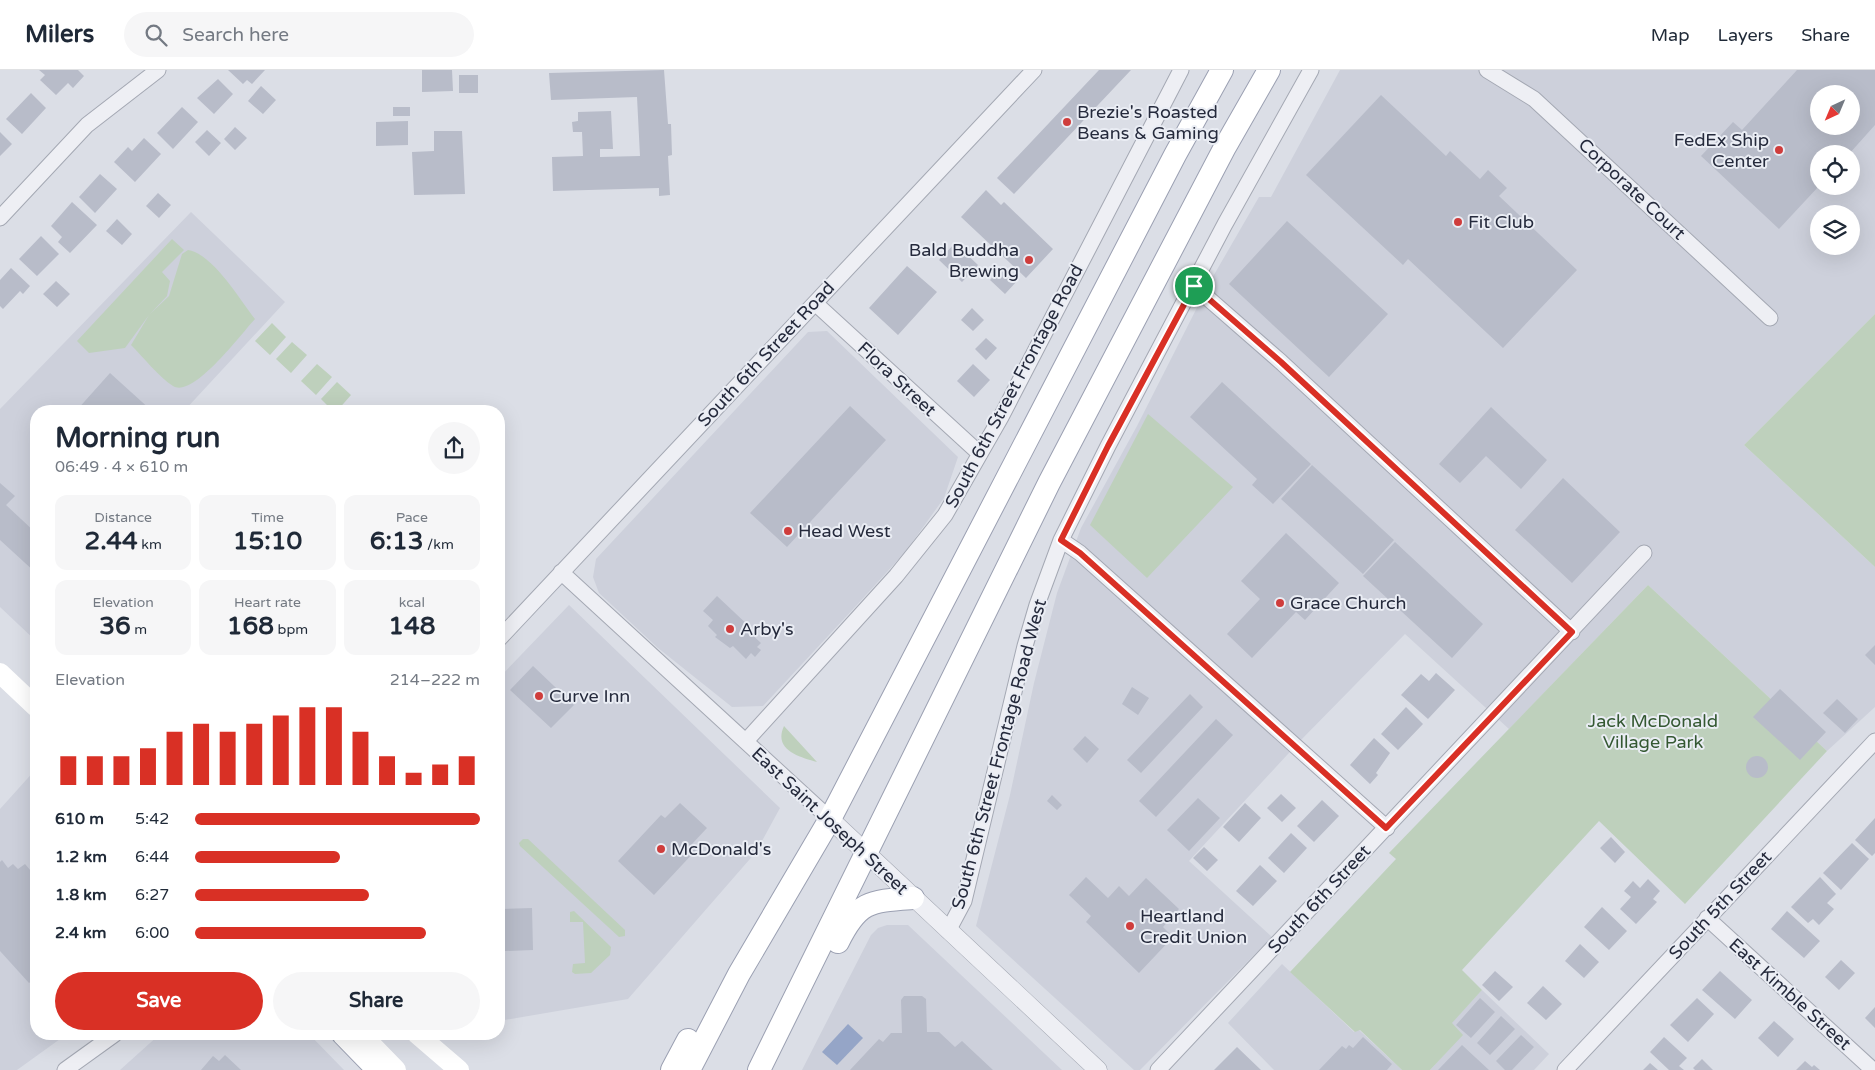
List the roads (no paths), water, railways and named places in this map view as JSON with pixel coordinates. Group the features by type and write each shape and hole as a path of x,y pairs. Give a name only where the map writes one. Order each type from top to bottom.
{"main road":[{"path":"689,1070 771,917 830,819 1175,155 1222,70"},
{"path":"758,1070 1049,483 1225,147 1269,70"},
{"path":"0,673 30,701"},
{"path":"774,1070 848,921 867,905 913,898"},
{"path":"672,1070 720,978 771,917"},
{"path":"349,1040 378,1070"},
{"path":"367,1040 396,1070"},
{"path":"425,1040 459,1070"}],"street":[{"path":"0,218 87,125 158,70"},
{"name":"South 6th Street Road","path":"505,633 1034,70"},
{"name":"South 6th Street Frontage Road","path":"746,741 924,543 945,515 980,454 1181,70"},
{"name":"South 6th Street Frontage Road West","path":"948,931 964,901 1025,646 1037,605 1061,540 1108,446 1225,224 1311,70"},
{"name":"Corporate Court","path":"1487,70 1534,99 1770,318"},
{"path":"1194,286 1281,362 1572,632"},
{"name":"Flora Street","path":"815,303 980,454"},
{"path":"1061,540 1087,559 1386,828"},
{"name":"South 6th Street","path":"1158,1070 1572,632 1644,553"},
{"name":"East Saint Joseph Street","path":"561,572 649,656 746,741 1098,1070"},
{"name":"South 5th Street","path":"1565,1070 1875,741"},
{"name":"East Kimble Street","path":"1707,918 1873,1070"},
{"path":"74,1067 108,1040"}],"water":[{"path":"848,1024 863,1038 837,1065 822,1052"}],"place":[{"name":"Brezie's Roasted Beans & Gaming","path":"1067,122"},
{"name":"FedEx Ship Center","path":"1779,150"},
{"name":"Fit Club","path":"1458,222"},
{"name":"Bald Buddha Brewing","path":"1029,260"},
{"name":"Head West","path":"788,531"},
{"name":"Grace Church","path":"1280,603"},
{"name":"Arby's","path":"730,629"},
{"name":"Curve Inn","path":"539,696"},
{"name":"McDonald's","path":"661,849"},
{"name":"Heartland Credit Union","path":"1130,926"}],"park label":[{"name":"Jack McDonald Village Park","path":"1653,731"}]}
